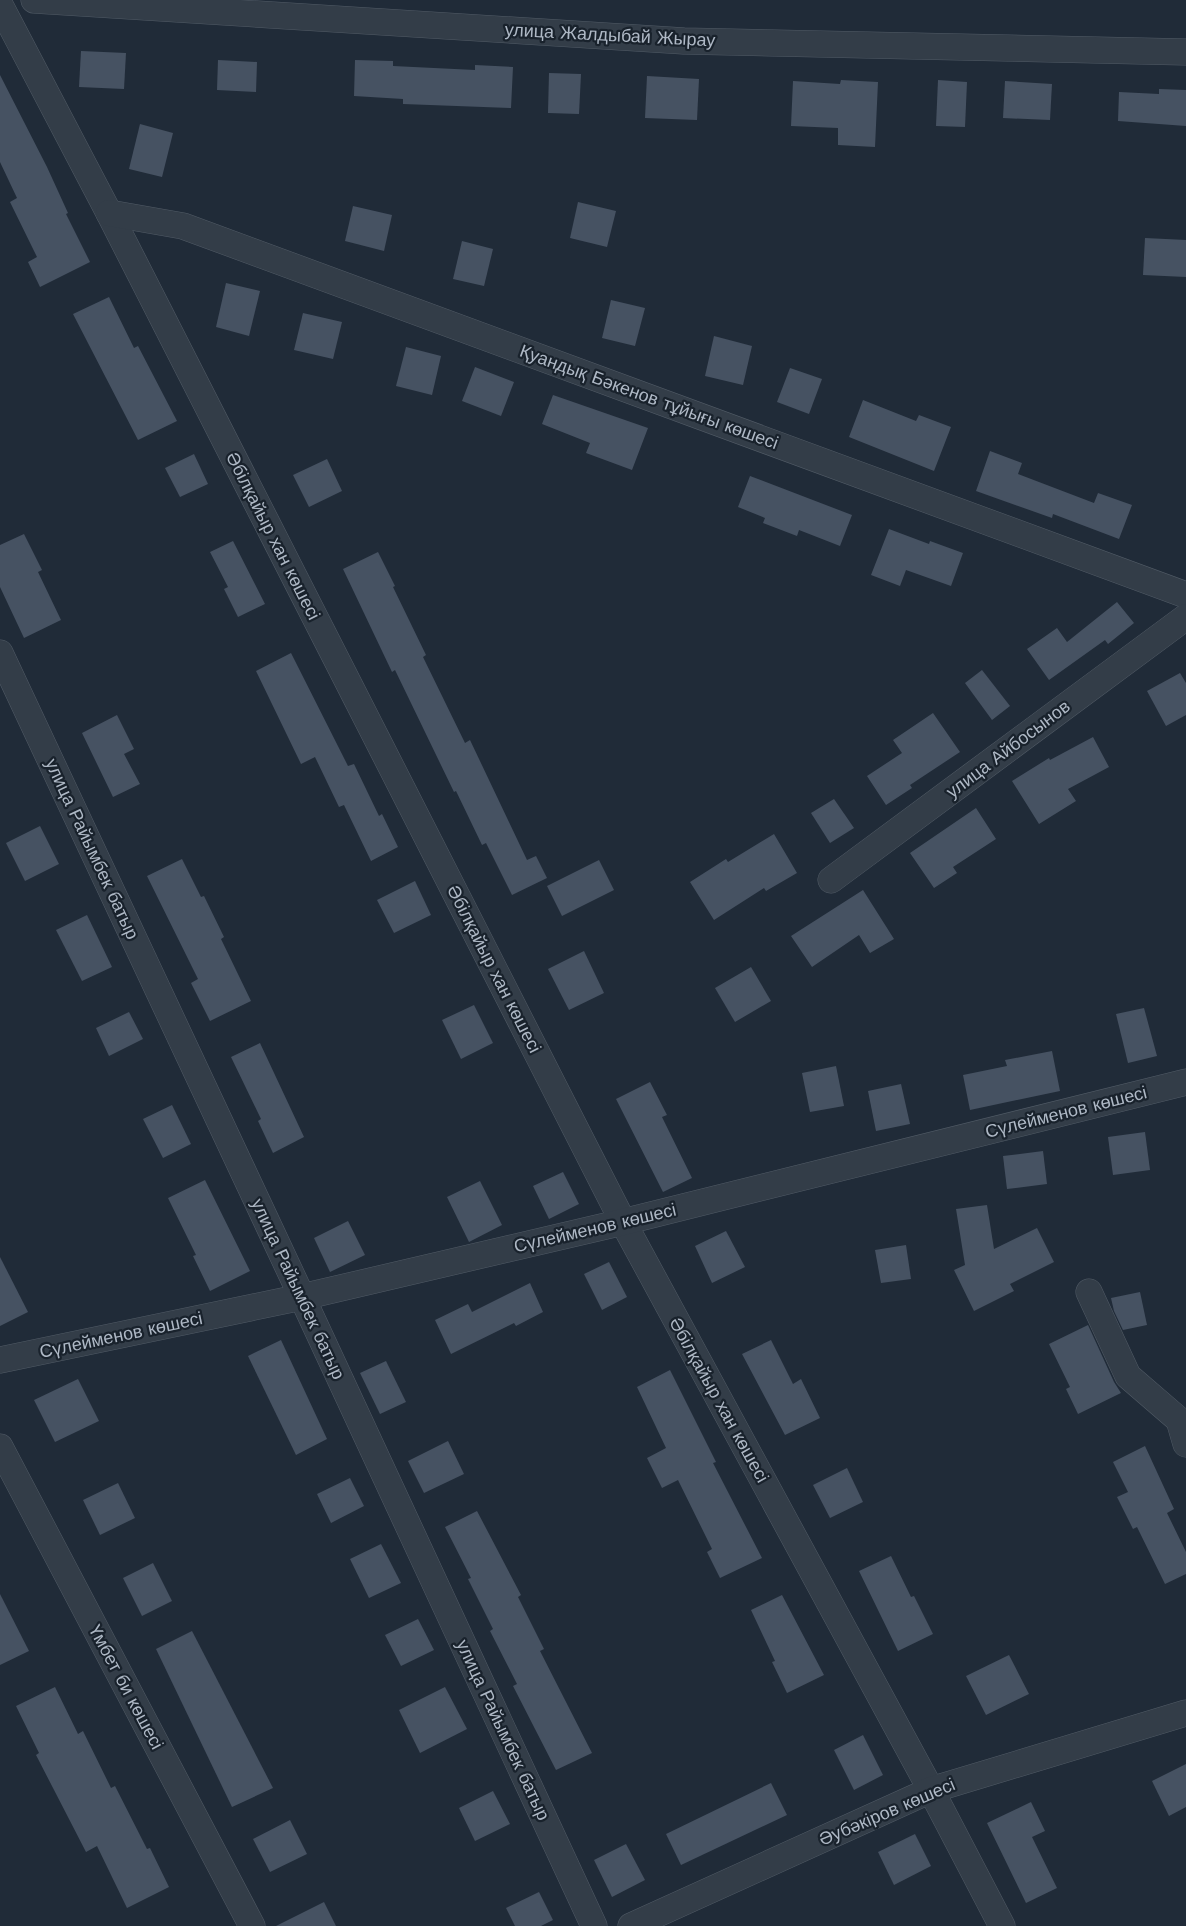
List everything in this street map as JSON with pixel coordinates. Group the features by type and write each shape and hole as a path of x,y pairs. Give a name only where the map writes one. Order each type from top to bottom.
{"street":[{"name":"улица Жалдыбай Жырау","path":"34,0 684,41 1186,52"},
{"name":"Әбілқайыр хан көшесі","path":"0,5 109,213 623,1222 931,1790 1002,1926"},
{"name":"Қуандық Бәкенов тұйығы көшесі","path":"109,213 183,226 1186,595"},
{"name":"улица Айбосынов","path":"831,880 1186,617"},
{"name":"улица Райымбек батыр","path":"0,653 594,1926"},
{"name":"Сүлейменов көшесі","path":"0,1360 302,1297 623,1222 1186,1082"},
{"path":"1089,1292 1128,1376 1179,1420 1186,1444"},
{"name":"Үмбет би көшесі","path":"0,1447 252,1926"},
{"name":"Әубәкіров көшесі","path":"631,1926 931,1790 1186,1713"}],"building":[{"path":"81,51 126,53 124,89 79,87"},
{"path":"218,60 257,62 256,92 217,90"},
{"path":"355,60 393,61 393,66 475,70 475,65 513,67 511,108 403,104 403,99 354,96"},
{"path":"549,73 581,74 579,114 548,113"},
{"path":"0,75 47,167 68,213 66,214 90,262 40,287 28,262 37,257 10,202 17,198 0,162"},
{"path":"647,76 699,79 697,120 645,118"},
{"path":"841,80 878,82 875,147 838,145 838,128 791,126 793,81 840,84"},
{"path":"938,80 967,82 965,127 936,126"},
{"path":"1005,81 1052,84 1050,120 1003,118"},
{"path":"1159,89 1186,90 1186,126 1118,121 1119,92 1159,94"},
{"path":"140,124 173,133 162,177 129,169"},
{"path":"578,202 616,211 607,247 570,238"},
{"path":"353,206 392,215 384,251 345,241"},
{"path":"1145,238 1186,240 1186,277 1143,275"},
{"path":"462,241 493,249 484,286 453,279"},
{"path":"226,283 260,291 249,336 216,327"},
{"path":"109,297 134,348 138,346 177,421 138,440 73,314"},
{"path":"611,300 645,308 635,346 602,338"},
{"path":"303,313 342,322 333,359 294,350"},
{"path":"714,336 752,346 743,385 705,376"},
{"path":"406,347 441,356 432,395 396,386"},
{"path":"475,367 514,382 501,416 462,401"},
{"path":"790,368 822,379 809,414 777,402"},
{"path":"553,395 648,428 632,470 586,453 590,443 542,424"},
{"path":"863,400 916,421 919,415 951,427 934,471 849,437"},
{"path":"990,451 1022,463 1018,474 1094,503 1098,493 1132,505 1119,539 1053,514 1052,518 976,491"},
{"path":"194,454 208,484 180,497 165,468"},
{"path":"327,459 342,491 309,507 293,475"},
{"path":"750,476 852,515 840,546 799,530 797,536 763,523 765,518 738,507"},
{"path":"889,529 929,544 930,541 963,553 951,586 906,570 900,586 871,575"},
{"path":"24,534 42,570 38,572 61,620 24,638 0,587 0,545"},
{"path":"233,541 265,604 238,617 224,589 228,587 210,552"},
{"path":"378,552 426,655 423,657 465,743 470,740 527,860 536,856 547,878 512,895 486,843 482,845 456,791 454,792 395,670 392,672 343,569"},
{"path":"1117,602 1134,623 1108,644 1105,640 1049,680 1027,649 1057,628 1067,642"},
{"path":"291,653 348,766 354,764 379,816 382,814 398,847 371,861 344,805 339,807 315,757 301,764 256,671"},
{"path":"982,670 1010,706 992,720 965,683"},
{"path":"1180,673 1186,683 1186,715 1166,726 1147,691"},
{"path":"933,713 960,752 910,785 912,788 886,805 867,776 902,753 893,740"},
{"path":"117,715 134,749 124,754 140,784 113,797 82,733"},
{"path":"1093,737 1109,767 1068,789 1076,801 1039,824 1012,781 1049,758 1050,760"},
{"path":"834,799 854,828 830,843 811,813"},
{"path":"976,808 996,839 953,867 957,873 934,888 910,853"},
{"path":"40,826 59,864 25,881 6,843"},
{"path":"774,834 797,873 766,891 764,888 714,920 690,882 726,859 728,862"},
{"path":"182,859 201,897 204,896 224,937 221,939 251,1001 210,1021 191,983 198,979 147,876"},
{"path":"599,860 614,890 562,916 547,886"},
{"path":"415,881 431,915 394,933 377,900"},
{"path":"863,890 894,939 870,953 859,935 812,967 791,936"},
{"path":"87,915 112,967 82,981 56,930"},
{"path":"584,951 604,993 569,1010 548,969"},
{"path":"751,967 771,1001 735,1022 715,988"},
{"path":"474,1005 493,1043 461,1059 442,1020"},
{"path":"1144,1008 1157,1056 1128,1063 1116,1014"},
{"path":"129,1012 143,1039 109,1056 96,1028"},
{"path":"260,1043 304,1137 273,1153 258,1121 261,1119 231,1057"},
{"path":"1052,1051 1060,1091 970,1110 963,1075 1007,1066 1005,1060"},
{"path":"836,1066 844,1106 810,1112 802,1073"},
{"path":"650,1082 667,1115 662,1117 692,1178 663,1192 616,1099"},
{"path":"901,1084 910,1124 876,1131 868,1091"},
{"path":"172,1105 191,1144 163,1158 143,1119"},
{"path":"1145,1132 1150,1170 1113,1175 1108,1137"},
{"path":"1043,1151 1047,1184 1007,1189 1003,1156"},
{"path":"563,1172 579,1204 549,1219 533,1186"},
{"path":"205,1180 250,1271 210,1291 193,1256 196,1255 168,1198"},
{"path":"480,1181 502,1225 469,1242 447,1197"},
{"path":"987,1205 994,1249 1037,1228 1054,1262 1010,1284 1014,1291 974,1311 954,1270 965,1265 956,1209"},
{"path":"348,1221 365,1255 330,1272 314,1238"},
{"path":"726,1231 745,1267 712,1283 695,1246"},
{"path":"906,1245 911,1279 881,1283 875,1250"},
{"path":"0,1257 28,1312 0,1326"},
{"path":"609,1262 627,1297 602,1310 584,1274"},
{"path":"530,1283 543,1312 516,1326 514,1323 451,1354 435,1320 468,1304 472,1312"},
{"path":"1140,1292 1147,1325 1123,1330 1111,1298"},
{"path":"1088,1325 1121,1393 1078,1414 1066,1389 1070,1387 1049,1344"},
{"path":"281,1340 327,1439 296,1455 248,1356"},
{"path":"771,1340 793,1384 801,1379 820,1418 785,1435 742,1354"},
{"path":"386,1361 406,1402 380,1414 360,1373"},
{"path":"670,1370 716,1462 713,1463 762,1558 720,1578 707,1552 712,1549 678,1480 662,1488 647,1458 666,1448 637,1387"},
{"path":"78,1379 99,1421 55,1442 34,1400"},
{"path":"448,1441 464,1474 424,1493 408,1461"},
{"path":"1145,1446 1174,1509 1167,1513 1186,1552 1186,1574 1165,1584 1137,1527 1133,1529 1117,1497 1128,1492 1113,1462"},
{"path":"847,1468 863,1502 830,1518 813,1485"},
{"path":"350,1478 364,1506 331,1523 317,1494"},
{"path":"118,1483 135,1518 100,1535 83,1500"},
{"path":"477,1511 521,1595 518,1597 544,1649 540,1651 592,1753 556,1770 513,1686 517,1684 490,1631 493,1629 468,1579 471,1578 445,1527"},
{"path":"381,1544 401,1583 369,1598 350,1559"},
{"path":"891,1556 911,1597 914,1596 933,1634 898,1651 859,1571"},
{"path":"153,1563 172,1601 142,1616 123,1578"},
{"path":"0,1594 29,1651 0,1665"},
{"path":"782,1595 824,1675 787,1693 751,1610"},
{"path":"418,1619 434,1650 401,1666 385,1635"},
{"path":"192,1631 273,1788 232,1807 156,1649"},
{"path":"1009,1655 1029,1694 986,1715 966,1676"},
{"path":"55,1687 78,1734 83,1731 111,1788 115,1786 169,1887 127,1908 97,1846 86,1852 36,1755 39,1753 16,1706"},
{"path":"445,1687 467,1729 420,1753 399,1710"},
{"path":"863,1735 883,1775 854,1790 834,1750"},
{"path":"1186,1764 1186,1807 1169,1816 1152,1781"},
{"path":"771,1783 787,1815 681,1865 666,1834"},
{"path":"493,1791 510,1824 475,1841 459,1808"},
{"path":"1031,1802 1045,1831 1032,1837 1057,1888 1026,1903 987,1823"},
{"path":"290,1820 307,1854 270,1872 253,1839"},
{"path":"915,1834 931,1866 894,1885 878,1852"},
{"path":"626,1844 645,1880 612,1897 594,1860"},
{"path":"539,1892 553,1920 541,1926 515,1926 506,1908"},
{"path":"324,1902 336,1926 276,1926"}]}
